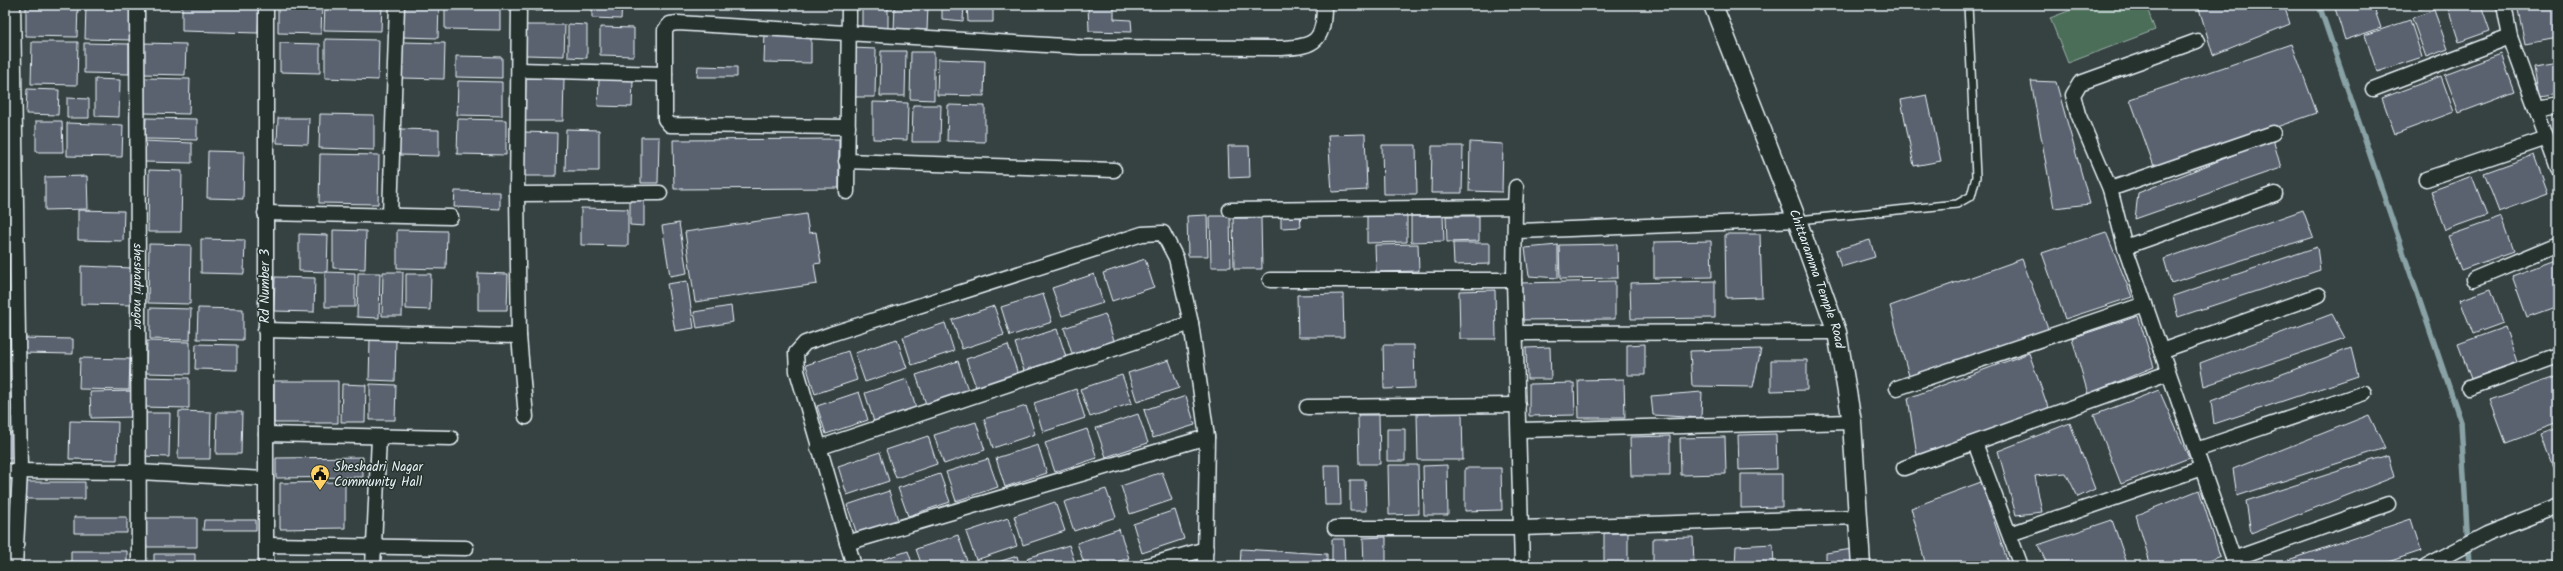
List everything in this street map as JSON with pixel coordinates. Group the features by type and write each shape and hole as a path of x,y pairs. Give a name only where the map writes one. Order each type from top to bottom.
{"street":[{"path":"13,5 20,471 15,566"},
{"name":"sheshadri nagar","path":"137,5 139,566"},
{"name":"Rd Number 3","path":"266,5 266,566"},
{"path":"390,215 397,5"},
{"path":"519,5 517,194 519,336 526,417"},
{"path":"847,192 846,162 848,127 849,5"},
{"path":"848,127 670,125 665,119 665,30 675,23 848,32 1080,47 1304,48 1317,39 1324,20 1324,5"},
{"name":"Chittaramma Temple Road","path":"1712,5 1797,220 1837,332 1852,422 1861,566"},
{"path":"2504,5 2510,37 2558,169"},
{"path":"2373,89 2510,37"},
{"path":"2197,41 2080,83 2074,90 2073,95 2078,114 2110,189 2125,247 2234,562 2388,504"},
{"path":"519,70 665,74"},
{"path":"2536,109 2558,105"},
{"path":"2110,189 2273,134"},
{"path":"2426,179 2547,138"},
{"path":"846,162 1114,170"},
{"path":"1516,187 1514,280 1520,430 1522,566"},
{"path":"517,194 660,193"},
{"path":"2125,247 2275,194"},
{"path":"1230,210 1515,207"},
{"path":"265,214 451,217"},
{"path":"1516,231 1797,220"},
{"path":"854,566 818,448 797,371 796,352 805,344 831,334 1142,234 1163,233 1176,258 1191,323 1207,437 1205,566"},
{"path":"2474,279 2558,244"},
{"path":"1270,280 1514,280"},
{"path":"2161,351 2319,295"},
{"path":"1897,388 2145,304"},
{"path":"818,448 1191,323"},
{"path":"265,330 519,336"},
{"path":"1517,333 1837,332"},
{"path":"2469,388 2558,356"},
{"path":"1904,468 2168,373"},
{"path":"2196,450 2364,393"},
{"path":"1307,407 1518,404"},
{"path":"1520,430 1852,422"},
{"path":"266,434 379,438 451,438"},
{"path":"847,543 1207,437"},
{"path":"373,566 379,438"},
{"path":"1974,443 2021,566"},
{"path":"2010,534 2202,468"},
{"path":"5,471 139,472 266,479"},
{"path":"2426,566 2453,554 2487,534 2558,506"},
{"path":"1335,528 1521,528 1859,517"},
{"path":"266,545 374,548 466,548"},
{"path":"1146,566 1206,549"}],"lane":[{"path":"1797,220 1957,204 1971,196 1976,177 1968,5"}],"green space":[{"path":"2084,5 2146,5 2155,30 2068,63 2050,18"}],"building":[{"path":"26,5 78,5 77,37 26,36"},
{"path":"86,5 133,5 132,40 85,39"},
{"path":"182,5 259,5 258,33 182,31"},
{"path":"278,5 322,5 321,34 278,33"},
{"path":"325,5 382,5 381,31 324,30"},
{"path":"403,5 439,5 438,38 402,37"},
{"path":"445,5 500,5 500,30 445,29"},
{"path":"535,5 553,5 553,10 535,11"},
{"path":"592,5 622,5 621,19 592,18"},
{"path":"741,5 780,5 780,11 741,10"},
{"path":"862,5 888,5 888,29 862,28"},
{"path":"895,5 928,5 927,31 894,30"},
{"path":"942,5 964,5 963,21 942,19"},
{"path":"967,5 993,5 993,22 968,22"},
{"path":"1002,5 1036,5 1036,6"},
{"path":"1088,5 1114,5 1114,19 1131,20 1132,32 1089,31"},
{"path":"2198,5 2284,5 2290,24 2213,55"},
{"path":"2334,5 2373,5 2381,28 2345,40"},
{"path":"2419,5 2432,5 2420,9"},
{"path":"2447,5 2481,5 2490,31 2459,42"},
{"path":"2517,5 2558,5 2558,38 2525,44"},
{"path":"2434,10 2448,49 2426,57 2412,18"},
{"path":"2410,20 2422,57 2377,72 2365,35"},
{"path":"568,24 587,25 587,58 568,57"},
{"path":"526,25 565,25 564,56 526,55"},
{"path":"600,27 634,28 634,56 600,55"},
{"path":"765,31 811,32 811,63 764,62"},
{"path":"325,39 379,40 378,80 325,78"},
{"path":"32,42 78,42 77,85 31,84"},
{"path":"403,42 445,43 444,79 402,78"},
{"path":"84,43 129,44 129,74 84,73"},
{"path":"143,43 186,44 185,75 142,74"},
{"path":"280,43 320,44 320,73 280,72"},
{"path":"2292,44 2317,113 2155,169 2130,99"},
{"path":"852,48 876,49 875,97 851,97"},
{"path":"881,51 906,51 905,96 880,96"},
{"path":"911,52 934,52 934,100 910,99"},
{"path":"2501,54 2515,92 2459,113 2445,75"},
{"path":"456,56 502,57 502,78 456,77"},
{"path":"938,59 985,61 984,96 937,95"},
{"path":"2558,63 2558,94 2539,97 2534,67"},
{"path":"698,66 737,67 737,77 697,77"},
{"path":"2441,76 2454,112 2395,134 2382,98"},
{"path":"145,78 190,79 189,114 144,113"},
{"path":"526,78 564,79 563,121 525,121"},
{"path":"95,79 120,80 119,117 95,116"},
{"path":"599,79 633,80 632,107 598,106"},
{"path":"458,81 502,82 502,116 457,115"},
{"path":"2031,81 2056,82 2090,204 2054,208"},
{"path":"27,89 59,90 58,115 26,114"},
{"path":"1927,95 1941,161 1914,166 1901,100"},
{"path":"67,98 89,99 89,118 67,118"},
{"path":"873,102 908,103 907,140 873,139"},
{"path":"913,105 941,105 940,142 912,142"},
{"path":"948,105 985,106 985,142 947,141"},
{"path":"320,114 374,115 374,150 319,148"},
{"path":"146,118 197,119 197,140 145,139"},
{"path":"278,118 309,118 308,144 277,143"},
{"path":"458,119 506,120 506,155 457,154"},
{"path":"36,121 62,121 63,152 36,152"},
{"path":"67,123 123,125 122,157 67,156"},
{"path":"400,129 439,130 439,156 399,155"},
{"path":"566,129 599,130 599,171 565,171"},
{"path":"523,132 557,133 556,176 523,176"},
{"path":"1365,134 1367,190 1332,192 1328,135"},
{"path":"641,137 659,137 658,183 641,183"},
{"path":"839,139 839,188 674,189 673,140"},
{"path":"2273,139 2281,168 2135,219 2138,193"},
{"path":"143,141 192,143 192,163 143,162"},
{"path":"1470,142 1503,144 1502,192 1469,191"},
{"path":"1382,145 1416,145 1417,194 1383,194"},
{"path":"1228,146 1249,146 1250,177 1229,178"},
{"path":"1432,146 1463,146 1462,193 1431,193"},
{"path":"208,151 244,152 243,199 207,198"},
{"path":"320,154 379,155 378,204 319,203"},
{"path":"2534,155 2548,194 2499,212 2484,173"},
{"path":"149,170 182,171 181,232 148,232"},
{"path":"87,176 88,209 45,210 45,177"},
{"path":"2472,176 2487,215 2445,230 2431,191"},
{"path":"455,191 500,192 500,209 454,207"},
{"path":"630,198 644,198 644,226 630,225"},
{"path":"581,208 628,209 628,246 581,245"},
{"path":"78,210 124,211 123,241 78,240"},
{"path":"2303,210 2313,237 2171,283 2164,259"},
{"path":"806,214 809,233 816,232 821,263 814,264 817,284 695,302 685,232"},
{"path":"1281,214 1300,214 1301,227 1281,228"},
{"path":"1207,215 1208,256 1188,256 1187,216"},
{"path":"1407,215 1407,242 1367,243 1367,216"},
{"path":"1210,216 1230,216 1231,267 1211,267"},
{"path":"1411,216 1443,216 1444,241 1411,242"},
{"path":"1446,216 1479,216 1479,241 1447,242"},
{"path":"2502,217 2514,251 2461,270 2448,236"},
{"path":"1233,218 1261,218 1262,269 1234,269"},
{"path":"679,223 687,273 670,276 662,226"},
{"path":"333,230 366,231 365,269 333,268"},
{"path":"397,230 447,231 446,269 397,268"},
{"path":"2106,232 2132,297 2065,319 2042,253"},
{"path":"299,234 328,235 327,272 299,271"},
{"path":"1725,234 1760,234 1762,297 1726,298"},
{"path":"201,239 245,240 244,274 201,273"},
{"path":"1870,240 1875,257 1841,267 1836,250"},
{"path":"1711,241 1712,277 1654,278 1654,242"},
{"path":"1453,243 1490,243 1490,264 1454,265"},
{"path":"149,244 191,245 190,304 148,303"},
{"path":"1418,244 1419,271 1376,272 1375,245"},
{"path":"1617,244 1618,278 1560,279 1559,245"},
{"path":"1558,245 1558,278 1529,276 1525,248"},
{"path":"2317,247 2320,270 2178,317 2173,296"},
{"path":"1145,259 1154,287 1112,301 1103,273"},
{"path":"2022,259 2048,329 1909,376 1890,306"},
{"path":"2558,259 2558,306 2527,317 2512,276"},
{"path":"81,266 133,268 132,305 81,304"},
{"path":"325,272 355,273 355,307 325,307"},
{"path":"383,272 403,272 402,316 382,316"},
{"path":"358,273 380,273 379,318 357,317"},
{"path":"478,273 508,274 507,310 478,310"},
{"path":"406,274 431,274 430,310 406,309"},
{"path":"1094,274 1103,303 1062,316 1052,288"},
{"path":"275,277 315,278 314,312 274,311"},
{"path":"687,281 694,328 675,331 667,284"},
{"path":"1615,281 1615,319 1519,320 1518,283"},
{"path":"1715,281 1715,318 1631,319 1630,283"},
{"path":"2491,289 2503,323 2473,334 2460,300"},
{"path":"1495,290 1496,339 1460,339 1459,291"},
{"path":"1043,294 1052,322 1010,336 1001,307"},
{"path":"1343,294 1344,337 1298,337 1297,295"},
{"path":"731,306 733,322 697,328 694,312"},
{"path":"994,306 1004,335 962,349 952,320"},
{"path":"150,308 191,309 190,340 150,339"},
{"path":"198,308 243,309 243,340 197,339"},
{"path":"1105,314 1115,343 1073,357 1064,328"},
{"path":"2332,314 2345,338 2204,386 2200,363"},
{"path":"2138,316 2154,367 2088,394 2072,338"},
{"path":"945,323 954,351 912,365 903,337"},
{"path":"2505,327 2517,362 2471,379 2458,344"},
{"path":"1057,329 1066,357 1024,371 1015,343"},
{"path":"23,338 73,339 73,354 22,353"},
{"path":"370,339 396,340 395,381 369,380"},
{"path":"897,339 907,368 865,382 855,353"},
{"path":"147,341 190,342 190,374 146,373"},
{"path":"196,344 237,345 237,370 195,369"},
{"path":"1645,344 1645,375 1627,375 1627,345"},
{"path":"1008,345 1018,374 976,387 966,359"},
{"path":"1383,345 1414,345 1415,388 1384,389"},
{"path":"1550,347 1551,379 1527,379 1526,348"},
{"path":"2351,348 2358,376 2214,424 2211,401"},
{"path":"1761,349 1753,387 1692,386 1690,351"},
{"path":"848,351 857,380 815,394 806,365"},
{"path":"2029,353 2049,410 1917,455 1908,398"},
{"path":"80,358 130,359 129,390 79,389"},
{"path":"1169,360 1179,388 1137,402 1128,373"},
{"path":"1771,360 1807,360 1807,390 1771,391"},
{"path":"958,361 968,390 926,404 916,375"},
{"path":"1122,375 1132,403 1090,417 1080,389"},
{"path":"2558,376 2558,424 2506,443 2490,400"},
{"path":"141,377 189,378 189,408 140,407"},
{"path":"907,379 916,408 874,422 865,393"},
{"path":"1624,379 1625,418 1579,418 1578,380"},
{"path":"274,381 338,381 338,423 274,423"},
{"path":"1574,383 1575,415 1529,416 1529,384"},
{"path":"342,384 366,385 365,422 341,422"},
{"path":"370,384 396,385 395,420 370,420"},
{"path":"5,387 6,428 5,428"},
{"path":"1076,389 1085,418 1043,432 1034,403"},
{"path":"2159,390 2189,458 2121,484 2094,415"},
{"path":"135,391 136,417 91,418 90,392"},
{"path":"859,392 868,420 826,434 817,406"},
{"path":"1702,392 1701,418 1653,415 1651,396"},
{"path":"1186,396 1195,425 1153,438 1144,410"},
{"path":"1026,406 1035,434 993,448 984,419"},
{"path":"179,411 211,412 210,459 178,459"},
{"path":"217,412 242,412 241,454 216,454"},
{"path":"141,413 170,413 169,457 141,456"},
{"path":"1462,413 1463,460 1418,460 1417,414"},
{"path":"1138,414 1148,443 1106,457 1096,428"},
{"path":"1358,415 1379,415 1380,464 1359,464"},
{"path":"2369,415 2385,448 2237,496 2233,469"},
{"path":"70,421 118,422 117,460 69,459"},
{"path":"976,422 985,450 944,464 934,435"},
{"path":"2070,423 2095,489 2078,497 2066,473 2035,476 2042,512 2016,515 1998,451"},
{"path":"1087,429 1097,458 1055,472 1045,443"},
{"path":"1387,429 1405,429 1405,461 1387,461"},
{"path":"2558,429 2558,465 2553,467 2541,435"},
{"path":"5,433 15,433 15,458 5,458"},
{"path":"1776,434 1777,469 1739,470 1738,435"},
{"path":"928,436 937,464 896,478 886,450"},
{"path":"1670,436 1670,476 1631,476 1630,437"},
{"path":"1725,437 1726,474 1681,475 1680,438"},
{"path":"1038,445 1047,473 1005,487 996,458"},
{"path":"880,452 889,481 847,495 838,466"},
{"path":"2388,455 2394,477 2251,533 2246,501"},
{"path":"363,457 363,477 276,478 276,458"},
{"path":"988,459 998,487 956,501 946,472"},
{"path":"1324,465 1340,465 1341,505 1325,505"},
{"path":"1388,465 1418,465 1419,514 1389,515"},
{"path":"1447,465 1448,515 1424,515 1423,466"},
{"path":"1465,468 1501,468 1502,510 1465,511"},
{"path":"1162,472 1172,500 1130,514 1121,486"},
{"path":"940,474 950,502 908,516 898,488"},
{"path":"1741,474 1782,474 1782,507 1741,508"},
{"path":"1350,480 1365,480 1366,511 1350,511"},
{"path":"26,482 85,482 85,499 26,499"},
{"path":"345,482 345,528 280,529 280,483"},
{"path":"1981,482 2009,566 1926,566 1911,508"},
{"path":"1106,489 1116,517 1074,531 1064,502"},
{"path":"2199,490 2220,556 2196,566 2151,566 2136,515"},
{"path":"889,491 898,520 857,534 847,505"},
{"path":"1055,502 1065,531 1023,545 1014,516"},
{"path":"1175,510 1184,539 1142,553 1133,524"},
{"path":"74,517 127,517 127,533 74,533"},
{"path":"144,518 197,518 197,547 144,547"},
{"path":"1008,518 1017,546 976,560 966,532"},
{"path":"2411,519 2421,551 2376,566 2270,566"},
{"path":"204,520 256,520 256,530 203,530"},
{"path":"2112,520 2128,566 2048,566 2038,545"},
{"path":"1119,529 1129,558 1104,566 1085,566 1077,543"},
{"path":"1604,533 1628,533 1628,566 1604,566"},
{"path":"958,535 968,564 961,566 922,566 916,549"},
{"path":"1386,537 1386,566 1364,566 1363,538"},
{"path":"1693,537 1694,566 1653,566 1653,538"},
{"path":"1332,539 1344,539 1345,566 1332,566"},
{"path":"1773,544 1774,566 1735,566 1736,546"},
{"path":"1069,545 1076,566 1030,566 1027,558"},
{"path":"1241,549 1327,554 1327,566 1240,566"},
{"path":"1852,549 1853,566 1826,566 1826,553"},
{"path":"71,551 127,551 127,562 71,562"},
{"path":"908,551 913,566 866,565"},
{"path":"154,554 195,554 195,566 154,566"},
{"path":"1017,556 1020,566 986,566"},
{"path":"2558,560 2558,566 2551,566 2550,563"},
{"path":"315,562 359,562 359,566 315,566"},
{"path":"1555,565 1555,566 1528,566"}],"waterway":[{"path":"2319,5 2461,422 2469,566"}],"place":[{"name":"Sheshadri Nagar Community Hall","path":"320,491"}]}
